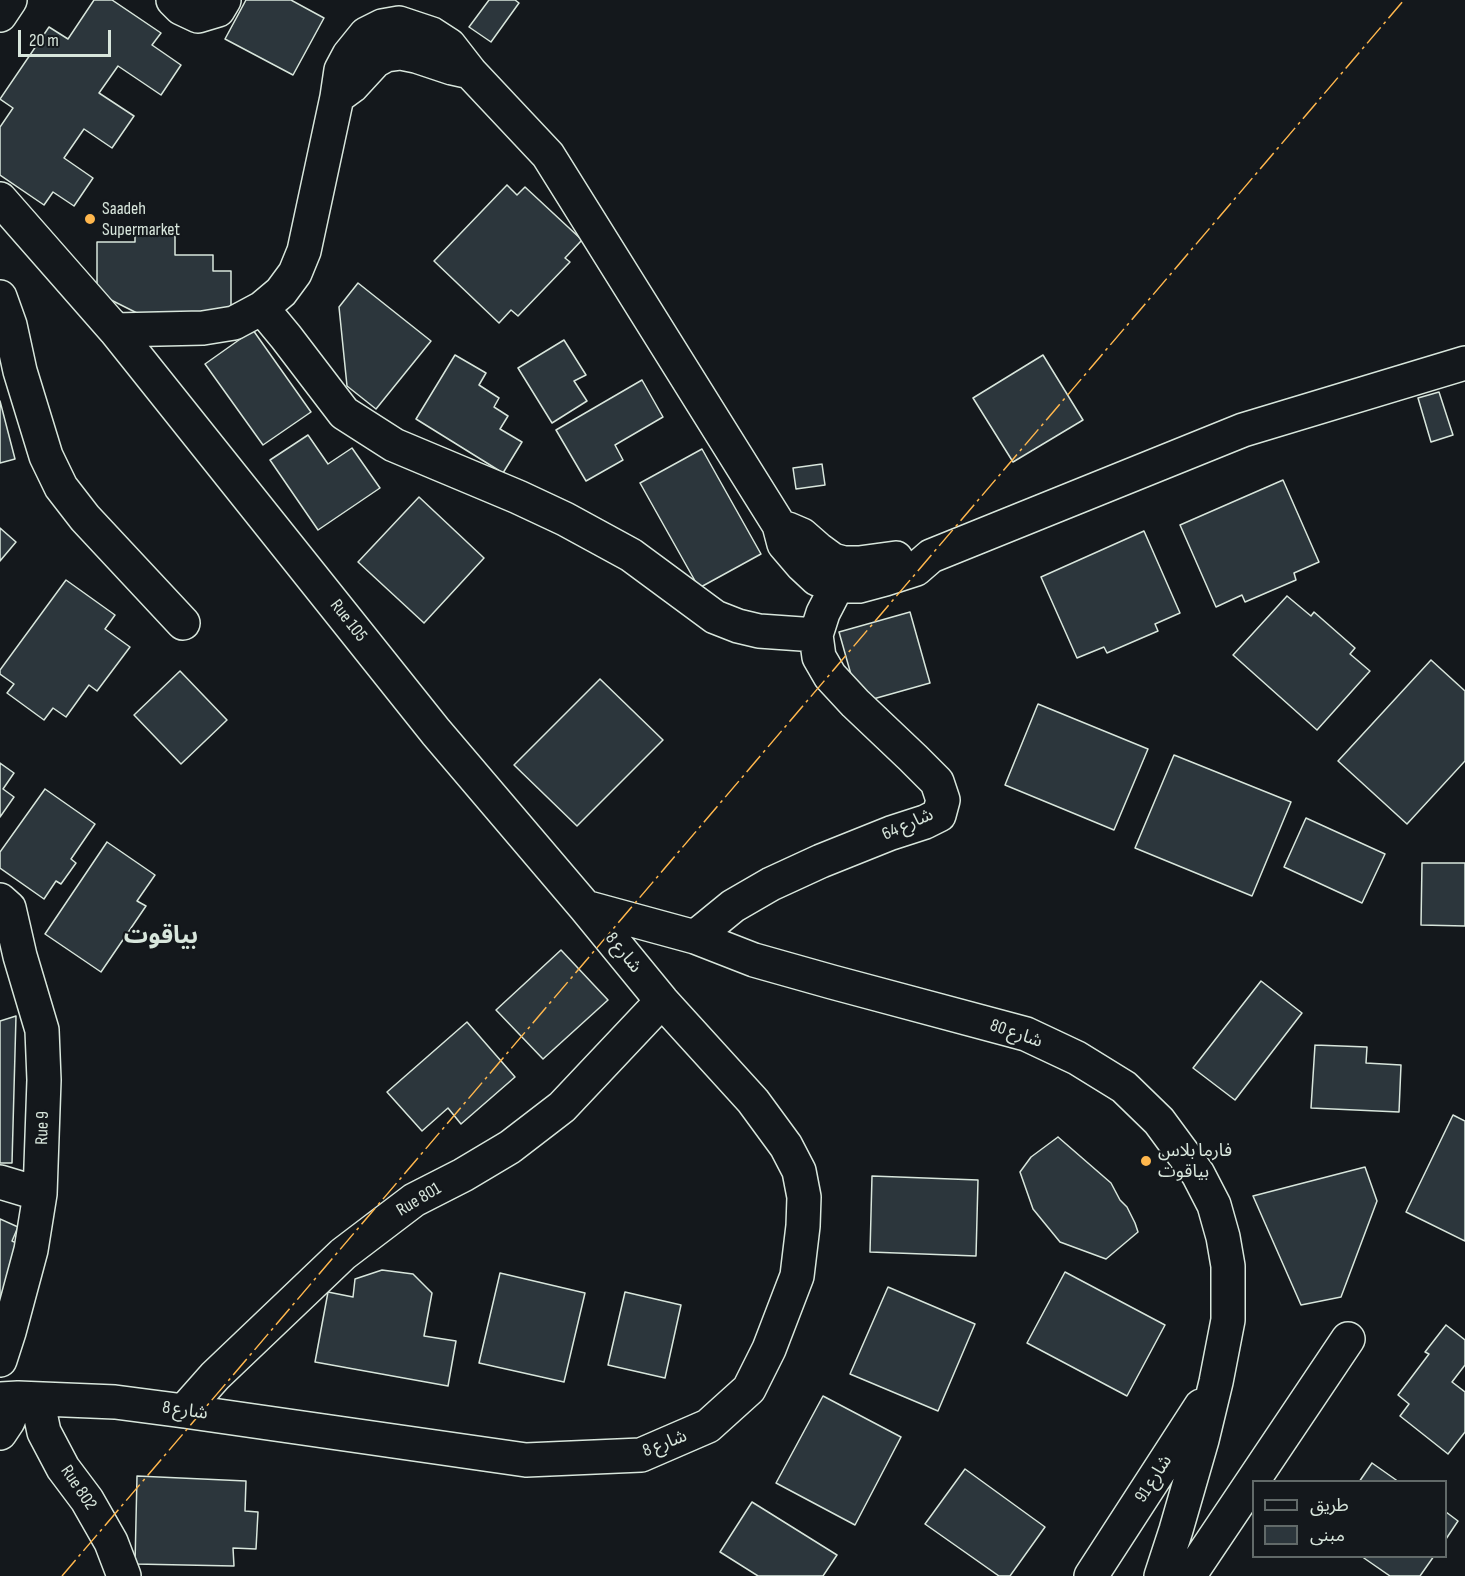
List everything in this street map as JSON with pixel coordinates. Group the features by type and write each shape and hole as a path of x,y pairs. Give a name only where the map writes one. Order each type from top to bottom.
{"street":[{"path":"0,15 10,0"},
{"path":"173,0 181,8 198,16 218,10 224,0"},
{"path":"382,27 401,53 470,72 548,155 779,525 784,544 817,579 837,586 859,586 916,568 931,556 1243,430 1465,363"},
{"path":"115,330 203,328 234,322 262,308 281,292 295,273 304,250 337,97 352,86 375,61 382,27"},
{"name":"Rue 105","path":"0,199 115,330 436,732 585,907"},
{"path":"0,297 10,325 20,372 46,456 61,487 85,518 183,623"},
{"path":"262,308 344,413 394,445 518,497 565,519 631,555 715,616 738,626 759,631 816,635 823,613 837,586"},
{"path":"779,525 802,536 833,560 844,563 908,556 931,556"},
{"name":"شارع 64","path":"695,937 733,906 771,884 821,861 939,815 943,800 937,782 855,704 830,676 819,657 816,635"},
{"name":"Rue 9","path":"0,900 9,908 20,956 42,1030 44,1080 40,1194 31,1250 0,1360"},
{"name":"شارع 80","path":"585,907 695,937 766,963 1026,1034 1077,1058 1124,1087 1159,1121 1198,1174 1214,1205 1228,1266 1228,1320 1216,1382 1189,1485 1161,1576"},
{"name":"شارع 8","path":"18,1399 115,1402 526,1460 641,1455 708,1426 749,1389 769,1349 797,1276 804,1197 799,1171 786,1146 753,1101 662,1001 585,907"},
{"name":"Rue 801","path":"184,1411 216,1376 343,1254 414,1200 510,1147 562,1107 662,1001"},
{"path":"0,1182 40,1194"},
{"path":"1253,1480 1348,1339"},
{"name":"شارع 91","path":"1091,1576 1216,1382"},
{"path":"0,1433 18,1399"},
{"name":"Rue 802","path":"18,1399 44,1432 63,1468 87,1500 111,1542 124,1576"},
{"path":"1189,1576 1252,1482"}],"building":[{"path":"94,0 112,0 161,33 152,45 181,65 161,95 118,66 99,93 134,116 112,148 84,129 64,158 93,178 74,206 53,192 44,205 0,175 0,127 13,108 0,99 49,27 68,39"},
{"path":"246,0 291,0 324,18 293,75 225,39"},
{"path":"489,0 515,0 519,3 491,42 469,27"},
{"path":"507,185 517,195 525,187 582,240 565,258 570,262 518,316 511,310 499,323 434,261"},
{"path":"135,232 175,233 175,255 213,255 213,271 231,271 231,314 139,314 97,293 97,242 135,242"},
{"path":"358,283 431,341 376,409 347,386 339,307"},
{"path":"253,330 311,412 263,445 205,364"},
{"path":"564,340 586,375 574,381 587,401 552,423 518,368"},
{"path":"455,355 486,373 479,385 499,398 494,407 508,416 500,429 522,442 503,473 416,419"},
{"path":"1043,355 1083,420 1013,462 973,398"},
{"path":"642,380 663,417 615,445 623,460 586,481 556,430"},
{"path":"1439,392 1453,435 1431,442 1418,398"},
{"path":"0,401 15,459 0,463"},
{"path":"308,435 328,464 352,448 380,488 318,530 270,460"},
{"path":"702,449 761,554 699,588 640,483"},
{"path":"822,464 825,485 796,489 793,468"},
{"path":"1283,480 1319,562 1294,573 1296,580 1245,602 1242,595 1216,607 1180,525"},
{"path":"419,497 484,558 424,623 358,562"},
{"path":"0,528 16,542 0,561"},
{"path":"1144,531 1180,613 1155,624 1158,631 1107,653 1104,647 1077,658 1041,577"},
{"path":"66,580 115,615 105,629 130,647 97,691 89,685 66,717 53,708 44,720 7,693 14,684 0,674 0,670"},
{"path":"1287,596 1311,616 1314,612 1355,648 1350,654 1370,671 1317,730 1233,655"},
{"path":"910,612 930,683 859,703 839,632"},
{"path":"1431,660 1465,691 1465,761 1407,824 1338,761"},
{"path":"180,671 227,720 181,764 134,715"},
{"path":"600,679 663,740 577,826 514,765"},
{"path":"1038,704 1148,749 1114,830 1005,785"},
{"path":"1174,755 1291,802 1252,896 1135,848"},
{"path":"0,763 14,773 3,789 14,797 0,817"},
{"path":"45,789 95,824 71,859 76,863 61,884 56,881 44,899 0,868 0,852"},
{"path":"1306,818 1385,854 1362,903 1284,867"},
{"path":"107,842 155,875 137,901 146,906 101,972 45,934"},
{"path":"1422,863 1465,863 1465,926 1421,925"},
{"path":"561,950 608,1000 543,1059 496,1010"},
{"path":"1261,981 1302,1013 1235,1100 1193,1068"},
{"path":"16,1016 12,1163 0,1163 0,1021"},
{"path":"467,1022 515,1077 461,1124 448,1108 422,1131 387,1092"},
{"path":"1315,1045 1367,1047 1366,1063 1401,1065 1399,1112 1311,1108"},
{"path":"1453,1115 1465,1121 1465,1241 1406,1212"},
{"path":"1058,1137 1111,1183 1135,1223 1138,1232 1106,1259 1060,1242 1033,1209 1020,1172 1031,1157"},
{"path":"1365,1167 1377,1201 1341,1297 1301,1305 1253,1196"},
{"path":"872,1176 978,1180 976,1256 870,1252"},
{"path":"0,1219 18,1227 12,1241 25,1247 0,1299"},
{"path":"382,1270 413,1274 432,1293 424,1336 456,1341 448,1386 315,1362 328,1292 353,1297 355,1279"},
{"path":"1065,1272 1165,1325 1127,1396 1027,1343"},
{"path":"500,1273 585,1293 564,1382 479,1363"},
{"path":"888,1287 975,1324 938,1411 850,1374"},
{"path":"625,1292 681,1305 665,1378 608,1365"},
{"path":"1446,1325 1465,1340 1465,1365 1452,1382 1465,1392 1465,1432 1448,1454 1400,1416 1409,1404 1398,1395 1429,1354 1425,1352"},
{"path":"823,1396 901,1437 855,1525 776,1483"},
{"path":"1372,1463 1396,1480 1360,1480"},
{"path":"965,1469 1045,1527 1010,1576 999,1576 925,1524"},
{"path":"137,1476 246,1481 245,1511 258,1512 256,1549 233,1548 234,1566 135,1564"},
{"path":"752,1502 837,1555 823,1576 758,1576 720,1552"},
{"path":"1447,1513 1458,1521 1447,1538"},
{"path":"1364,1558 1433,1558 1420,1576 1390,1576"}],"power":[{"path":"62,1576 1404,0"}],"place":[{"name":"Saadeh Supermarket","path":"90,219"},
{"name":"فارما بلاس بياقوت","path":"1146,1161"}],"district":[{"name":"بياقوت","path":"161,937"}]}
